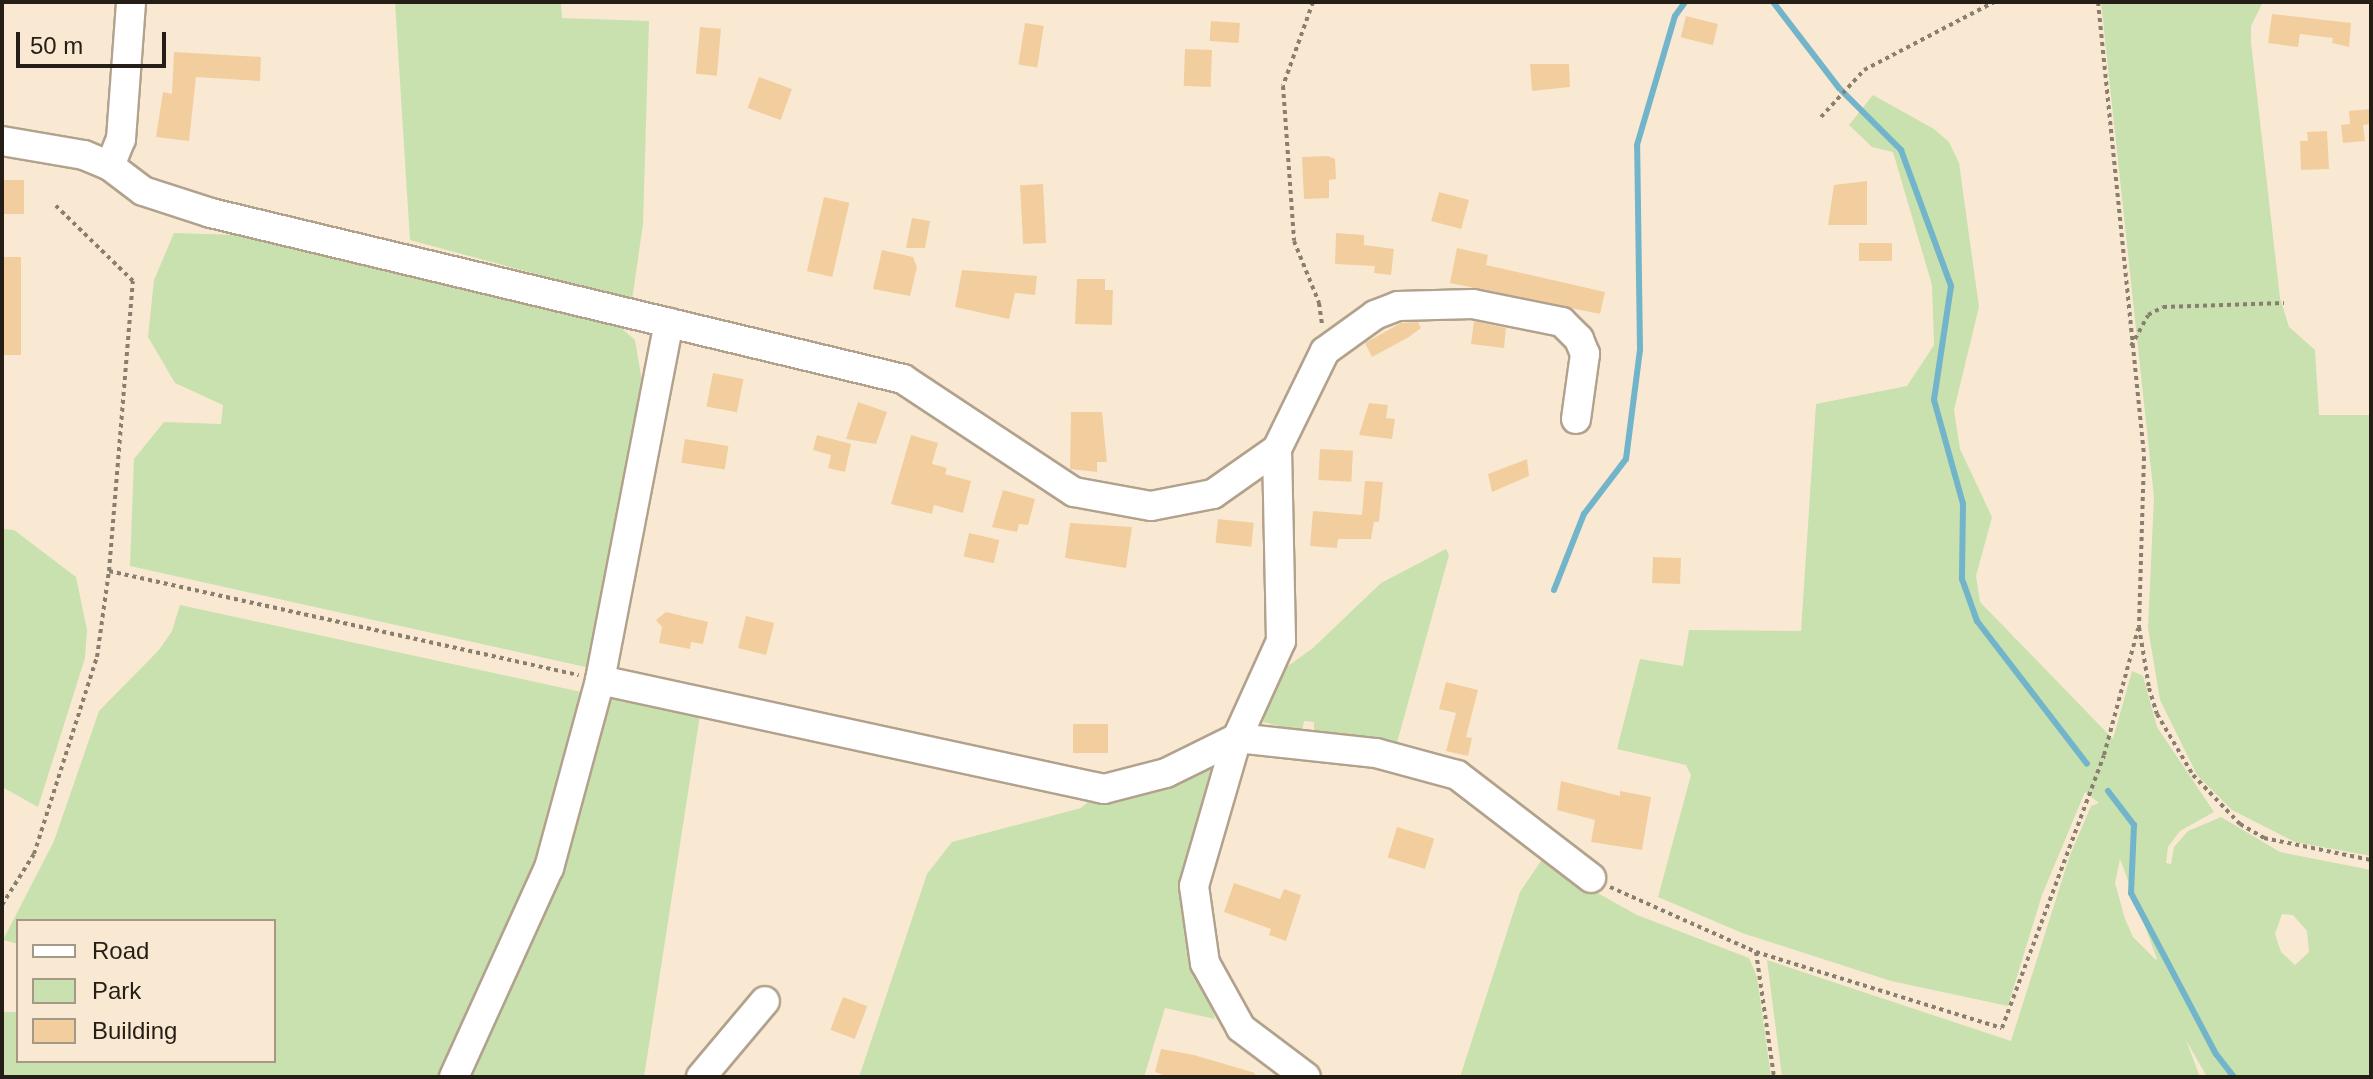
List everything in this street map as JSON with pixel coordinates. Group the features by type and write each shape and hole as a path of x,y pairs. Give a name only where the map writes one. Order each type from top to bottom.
{"street":[{"path":"110,166 121,139 131,2"},
{"path":"2,141 84,155 110,166 143,191 211,213 903,379 1074,492 1151,506 1213,494 1277,449"},
{"path":"1306,1077 1241,1028 1205,963 1194,886 1237,738 1281,641 1277,449 1325,351 1375,315 1398,306 1473,304 1562,322 1579,339 1585,354 1576,419"},
{"path":"454,1077 549,868 600,680 669,323"},
{"path":"600,680 1104,789 1166,773 1237,738 1376,753 1457,775 1591,878"},
{"path":"701,1077 765,1001"}],"path":[{"path":"1313,2 1283,86 1294,241 1319,303 1325,351"},
{"path":"1821,117 1864,70 1994,2"},
{"path":"2098,2 2130,349 2144,457 2139,627 2157,714 2214,801 2264,838 2371,860"},
{"path":"2,905 34,854 97,657 109,571 133,281 55,205"},
{"path":"2130,349 2148,315 2163,307 2284,303"},
{"path":"109,571 600,680"},
{"path":"1591,878 1756,952 2002,1028 2104,755 2139,627"},
{"path":"1756,952 1774,1077"}],"green space":[{"path":"395,2 561,2 562,18 649,21 643,224 632,300 410,240"},
{"path":"2101,2 2263,2 2251,26 2251,42 2280,298 2289,327 2315,350 2319,415 2371,415 2371,856 2295,842 2232,810 2197,775 2160,700 2148,628 2154,497"},
{"path":"1873,95 1934,129 1949,142 1959,163 1979,307 1954,410 1960,449 1992,517 1976,576 1980,602 2113,739 2132,671 2143,676 2157,727 2214,812 2180,831 2168,847 2166,863 2171,864 2174,847 2188,831 2221,817 2280,852 2371,870 2371,1077 2207,1077 2186,1040 2200,1077 1782,1077 1767,960 2011,1041 2070,855 2091,806 2099,803 2085,792 2042,895 2008,1006 1891,981 1742,933 1658,897 1691,775 1686,765 1617,749 1640,659 1683,666 1689,630 1801,631 1816,404 1907,386 1934,345 1932,285 1893,152 1872,147 1849,125","holes":["2120,859 2157,959 2156,960 2133,937 2125,919 2115,883","2282,914 2293,915 2307,931 2309,952 2295,965 2281,952 2275,934"]},
{"path":"174,233 237,235 464,281 618,325 635,340 642,381 590,668 130,566 134,459 164,422 221,424 223,405 175,383 148,337 154,280"},
{"path":"2,529 14,530 76,577 87,630 85,658 38,807 2,787"},
{"path":"1446,549 1449,555 1395,750 1314,734 1314,722 1304,721 1302,732 1263,722 1281,671 1313,648 1381,583"},
{"path":"180,605 586,693 549,832 443,1077 2,1077 2,1012 16,1012 16,1063 276,1063 276,919 16,919 16,943 3,940 54,841 99,711 159,650 172,631"},
{"path":"608,696 700,715 644,1077 462,1077"},
{"path":"1199,768 1209,768 1214,775 1185,901 1215,1019 1165,1008 1144,1077 859,1077 927,874 952,842 1081,808 1090,800"},
{"path":"1545,855 1567,876 1637,915 1749,958 1757,977 1771,1077 1460,1077 1520,892"}],"building":[{"path":"2272,14 2351,23 2349,47 2332,43 2333,38 2300,34 2298,47 2268,43"},
{"path":"1686,16 1718,24 1713,45 1681,37"},
{"path":"1211,21 1240,23 1239,43 1210,41"},
{"path":"1025,23 1044,26 1037,67 1018,64"},
{"path":"700,27 721,29 717,76 696,74"},
{"path":"1185,49 1212,50 1211,87 1184,86"},
{"path":"174,52 261,57 260,81 196,77 189,141 156,137 163,92 172,94"},
{"path":"1530,64 1569,64 1570,87 1532,91"},
{"path":"759,77 792,89 781,120 748,108"},
{"path":"2371,109 2371,124 2363,125 2365,141 2343,143 2341,125 2350,124 2349,111"},
{"path":"2327,131 2329,169 2301,170 2300,141 2308,141 2307,132"},
{"path":"1328,156 1335,159 1336,179 1329,180 1329,198 1304,199 1302,157"},
{"path":"2,180 24,180 24,214 2,214"},
{"path":"1867,181 1867,225 1828,225 1834,185"},
{"path":"1043,184 1046,243 1023,244 1020,185"},
{"path":"1439,192 1469,200 1461,229 1431,221"},
{"path":"824,197 849,203 832,277 807,271"},
{"path":"912,218 930,221 925,248 906,248"},
{"path":"1336,233 1364,235 1364,245 1394,249 1391,275 1374,273 1375,266 1335,264"},
{"path":"1859,243 1892,243 1892,261 1859,261"},
{"path":"1457,248 1488,255 1486,265 1605,292 1600,314 1450,283"},
{"path":"882,250 913,257 917,267 910,296 873,289"},
{"path":"2,257 21,257 21,355 2,355"},
{"path":"962,270 1037,276 1035,295 1015,293 1009,319 955,307"},
{"path":"1077,279 1105,279 1105,290 1113,290 1112,325 1075,324"},
{"path":"1474,321 1506,328 1504,348 1471,344"},
{"path":"1418,322 1421,328 1372,357 1365,343 1401,323"},
{"path":"713,373 743,379 737,412 707,406"},
{"path":"858,402 887,412 876,444 846,439"},
{"path":"1369,403 1388,405 1386,418 1395,419 1392,439 1359,435"},
{"path":"1071,412 1102,412 1107,462 1097,462 1097,472 1070,469"},
{"path":"817,435 851,444 845,472 828,468 831,455 813,450"},
{"path":"911,435 938,443 932,464 947,468 945,474 971,481 963,513 934,505 932,514 891,504"},
{"path":"685,439 728,446 725,470 681,463"},
{"path":"1320,449 1353,451 1351,482 1318,480"},
{"path":"1527,459 1529,476 1492,492 1488,474"},
{"path":"1365,481 1383,482 1379,522 1374,522 1371,539 1338,539 1337,548 1310,546 1313,511 1362,515"},
{"path":"1003,490 1035,499 1028,525 1019,524 1017,532 992,527"},
{"path":"1218,519 1254,523 1251,547 1215,543"},
{"path":"1070,523 1132,527 1126,568 1065,558"},
{"path":"969,533 999,540 994,563 964,556"},
{"path":"1653,557 1681,558 1680,584 1652,583"},
{"path":"666,612 708,622 703,644 691,642 690,649 659,643 662,627 656,620"},
{"path":"746,616 774,623 766,655 738,648"},
{"path":"1446,682 1478,690 1466,737 1472,738 1468,756 1446,751 1456,713 1439,709"},
{"path":"1073,724 1108,724 1108,753 1073,753"},
{"path":"1561,781 1620,796 1620,791 1651,797 1642,850 1591,842 1595,820 1557,810"},
{"path":"1397,827 1434,838 1425,869 1388,858"},
{"path":"1234,883 1280,899 1284,889 1301,895 1286,941 1269,935 1271,929 1224,912"},
{"path":"843,997 867,1006 855,1039 830,1030"},
{"path":"1161,1049 1255,1073 1254,1077 1168,1077 1155,1072"}],"waterway":[{"path":"1554,590 1584,514 1626,459 1640,350 1637,145 1675,16 1685,2"},
{"path":"1773,2 1839,88 1901,150 1951,286 1934,400 1963,504 1962,579 1977,621 2087,764"},
{"path":"2108,791 2134,825 2131,893 2216,1054 2234,1077"}]}
